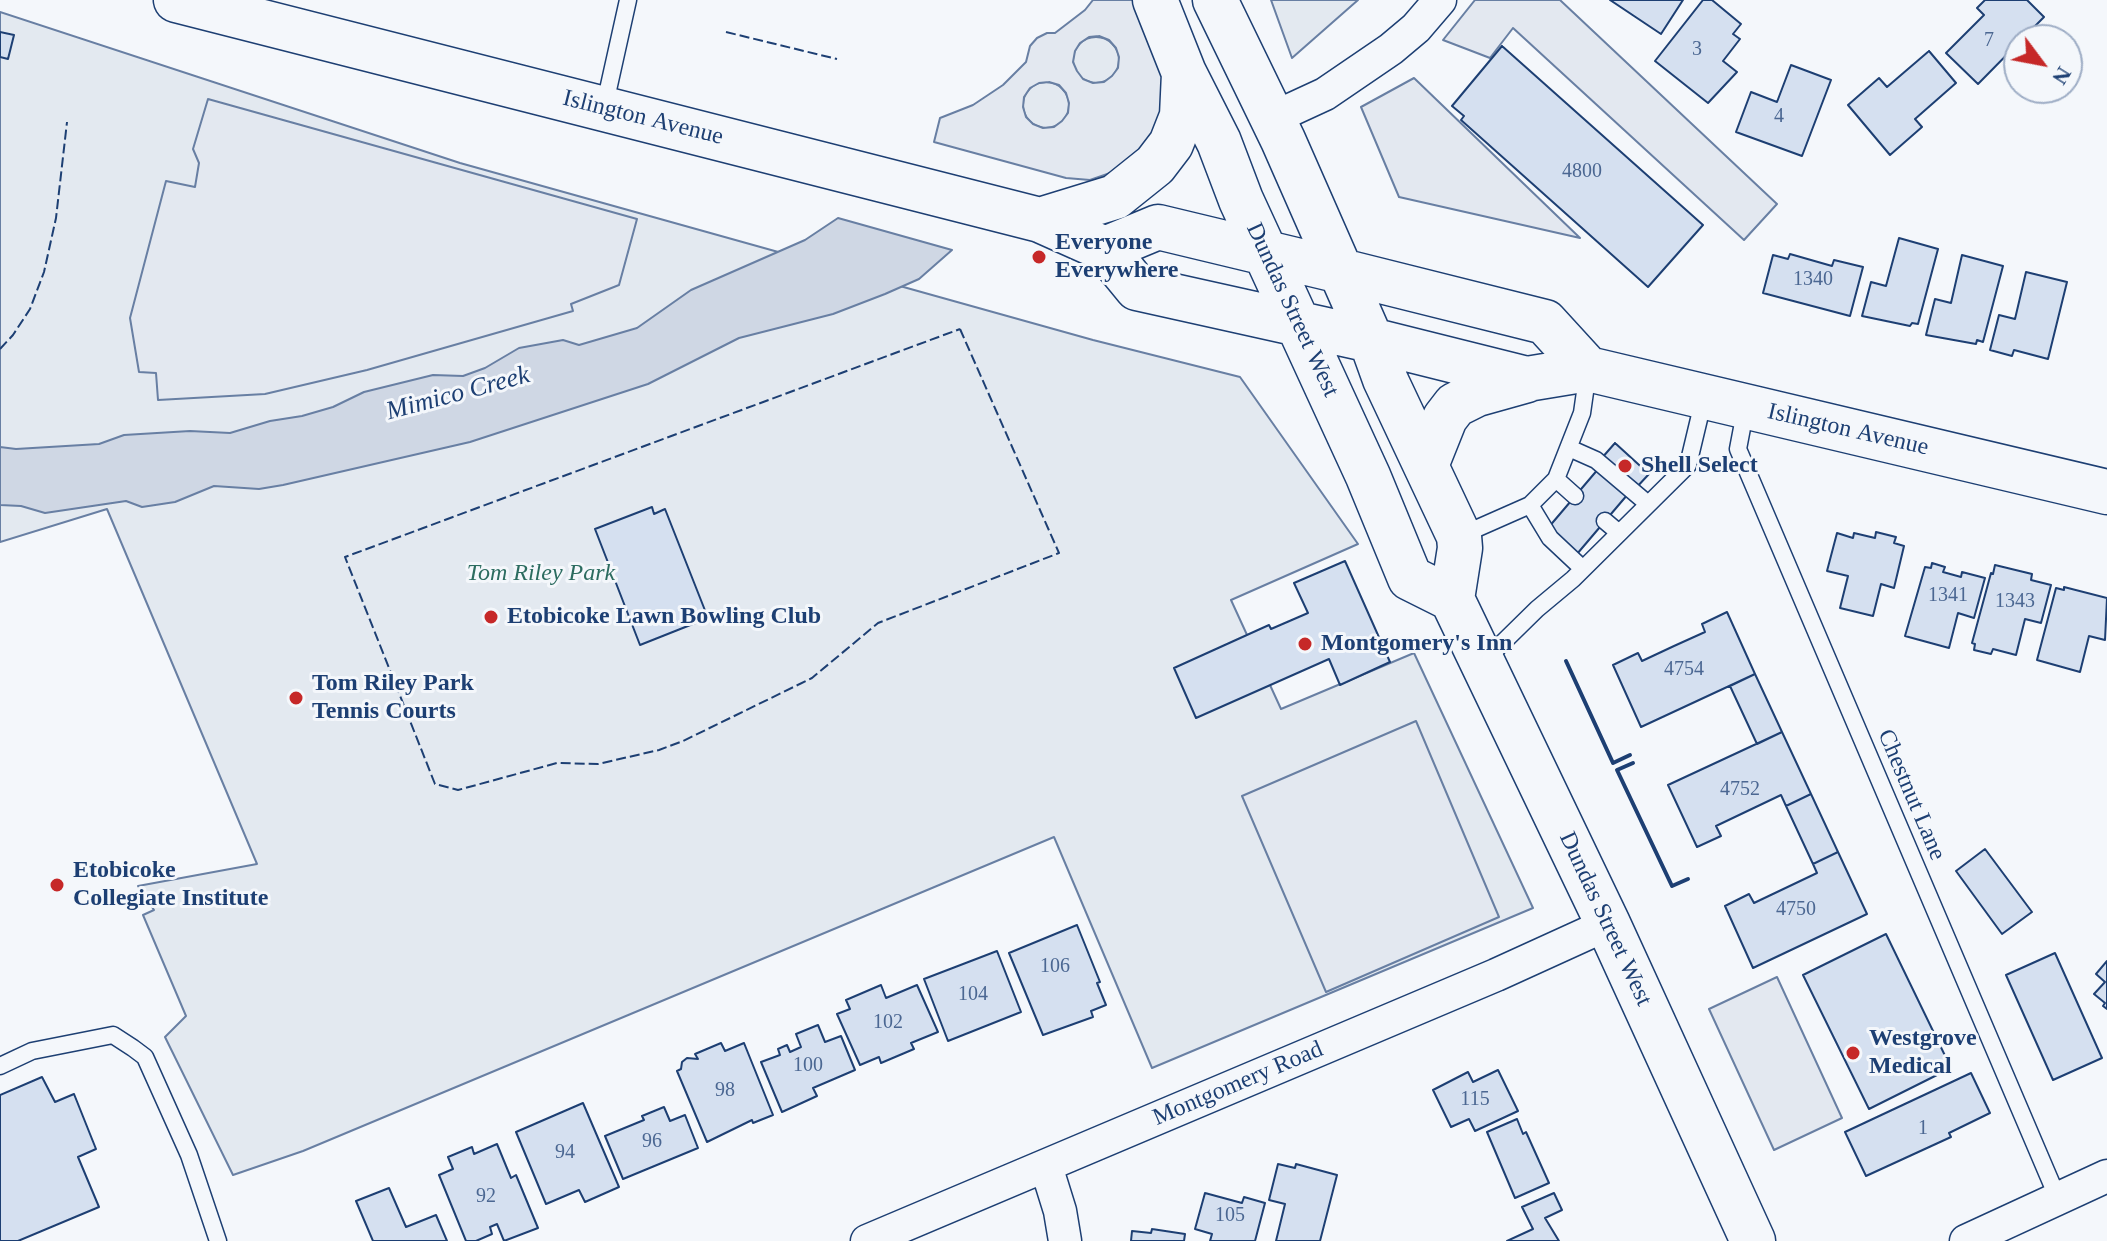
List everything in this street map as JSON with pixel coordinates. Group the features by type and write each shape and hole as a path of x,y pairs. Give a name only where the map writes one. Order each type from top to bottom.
{"main road":[{"name":"Islington Avenue","path":"176,0 251,10 603,108 1040,220 1105,249 1137,288 1371,340 1527,379 1588,369 2107,492"},
{"name":"Dundas Street West","path":"1155,0 1184,73 1219,142 1241,200 1368,476 1410,578 1452,599 1608,924 1753,1241"},
{"path":"1215,0 1273,118 1371,340 1385,379 1459,536 1452,599"},
{"path":"1040,220 1115,197 1155,165 1171,144 1182,116 1184,73"},
{"path":"1105,249 1158,227 1341,271 1545,322 1588,369"},
{"path":"1427,463 1445,418 1455,405 1477,394 1527,379"}],"street":[{"path":"1273,118 1325,94 1391,49 1416,28 1440,0"},
{"name":"Montgomery Road","path":"867,1241 1482,981 1608,924"},
{"path":"1046,1166 1060,1211 1065,1241"},
{"path":"1966,1241 2059,1201 2107,1176"}],"lane":[{"path":"603,108 628,0"},
{"path":"1459,536 1530,505 1556,479 1582,413 1588,369"},
{"path":"1483,663 1583,569 1612,527 1648,504 1688,465 1705,396"},
{"name":"Chestnut Lane","path":"1747,406 1738,449 2059,1201"},
{"path":"1569,448 1596,460 1648,504"},
{"path":"1556,479 1575,496"},
{"path":"1530,505 1550,538 1583,569"},
{"path":"0,1066 32,1051 113,1035 145,1057 189,1155 218,1241"}],"green space":[{"path":"1271,0 1358,0 1292,58"},
{"name":"Tom Riley Park","path":"0,12 460,163 1093,340 1240,377 1358,544 1231,600 1281,709 1414,653 1533,908 1152,1068 1054,837 303,1151 233,1175 165,1037 186,1016 143,915 154,910 138,886 257,864 107,509 0,542"},
{"path":"1096,37 1112,44 1119,60 1112,76 1096,83 1080,76 1073,60 1080,44"},
{"path":"1046,82 1062,89 1069,105 1062,121 1046,128 1030,121 1023,105 1030,89"}],"shaded area":[{"path":"1093,0 1136,0 1169,84 1159,132 1113,172 1090,180 1066,178 934,142 940,118 973,105 1003,85 1026,62 1030,46 1037,38 1055,33","holes":["1099,36 1109,40 1116,48 1118,68 1104,82 1093,83 1083,79 1073,62 1080,43 1089,37","1049,82 1059,85 1066,93 1068,113 1054,127 1043,128 1026,117 1024,97 1030,88"]},
{"path":"1475,0 1560,0 1777,204 1744,240 1513,28 1490,58 1443,40"},
{"path":"1414,78 1580,238 1399,197 1361,107"},
{"path":"208,99 637,219 619,285 571,304 573,311 367,370 265,394 158,400 156,373 139,372 130,318 166,181 195,187 199,163 193,149"},
{"path":"1416,721 1499,917 1326,992 1242,796"},
{"path":"1777,977 1842,1118 1774,1150 1709,1009"}],"water":[{"name":"Mimico Creek","path":"838,218 952,250 919,279 885,294 833,314 739,338 648,384 470,442 283,485 259,489 214,486 175,502 142,507 126,501 45,513 21,506 0,505 0,447 16,449 99,444 124,435 190,431 230,433 270,421 302,416 333,407 364,392 433,375 463,376 485,368 519,348 563,340 579,345 637,328 691,290 805,240"}],"building":[{"path":"1610,0 1683,0 1661,34"},
{"path":"1703,0 1712,0 1741,24 1733,34 1740,39 1723,61 1737,72 1708,103 1655,61"},
{"path":"1985,0 2027,0 2044,17 2037,24 2003,24 2003,59 1978,84 1946,53 1984,15 1977,8"},
{"path":"0,32 14,35 8,59 0,57"},
{"path":"1502,46 1703,225 1648,287 1461,120 1464,116 1452,106"},
{"path":"1929,51 1956,83 1915,119 1922,127 1890,155 1848,105 1879,78 1887,87"},
{"path":"1791,65 1831,80 1802,156 1736,132 1751,92 1777,102"},
{"path":"1899,238 1938,249 1918,324 1912,323 1910,326 1862,316 1871,282 1886,286"},
{"path":"1790,254 1832,266 1834,260 1863,267 1850,316 1763,293 1773,255 1788,259"},
{"path":"1962,255 2003,266 1983,342 1977,340 1976,344 1926,335 1935,299 1951,303"},
{"path":"2026,272 2067,282 2048,359 2014,350 2012,356 1990,350 1999,315 2015,319"},
{"name":"Shell Select","path":"1615,443 1649,474 1635,489 1601,459"},
{"path":"1599,468 1628,494 1577,554 1548,528"},
{"path":"652,507 654,514 665,509 708,618 640,645 595,529"},
{"path":"1876,532 1896,537 1894,543 1904,546 1894,588 1881,584 1873,616 1840,608 1848,576 1827,571 1837,533 1853,538 1854,533 1875,538"},
{"name":"Montgomery's Inn","path":"1345,561 1390,662 1340,685 1329,659 1196,718 1174,668 1269,625 1271,629 1308,613 1294,583"},
{"path":"1932,563 1945,567 1943,572 1961,577 1962,572 1985,578 1974,618 1958,613 1949,648 1905,636 1925,567 1931,568"},
{"path":"1995,565 2032,574 2031,580 2051,585 2041,623 2025,619 2016,655 1993,649 1991,654 1974,650 1975,644 1972,643"},
{"path":"2064,587 2107,598 2105,640 2089,636 2080,672 2037,660 2056,588 2064,590"},
{"path":"1727,612 1755,674 1641,727 1613,665 1638,653 1642,661 1705,632 1702,624"},
{"path":"1755,674 1782,732 1757,744 1730,686"},
{"path":"1782,732 1811,794 1786,806 1781,795 1716,826 1721,836 1697,847 1668,785"},
{"path":"1811,794 1838,852 1813,864 1786,806"},
{"path":"1985,849 2032,912 2002,934 1956,871"},
{"path":"1838,852 1867,914 1753,968 1725,906 1749,894 1754,903 1817,873 1813,864"},
{"path":"1077,925 1106,1005 1091,1011 1093,1017 1043,1035 1009,953"},
{"path":"1886,934 1951,1068 1869,1109 1803,975"},
{"path":"997,951 1021,1012 948,1041 924,979"},
{"path":"2055,953 2102,1058 2053,1080 2006,975"},
{"path":"2107,961 2107,1009 2103,1006 2105,1003 2094,994 2105,982 2096,974"},
{"path":"881,985 886,998 917,985 938,1032 911,1043 914,1049 881,1063 879,1057 860,1065 837,1014 850,1009 846,1000"},
{"path":"818,1025 825,1042 841,1036 855,1070 813,1088 817,1096 782,1112 761,1062 780,1055 778,1049 787,1045 790,1052 801,1047 796,1034"},
{"path":"721,1043 725,1051 744,1043 773,1115 753,1123 752,1120 707,1142 677,1071 687,1058 698,1059 695,1054"},
{"path":"1498,1070 1518,1111 1475,1131 1469,1119 1451,1127 1433,1090 1468,1072 1473,1082"},
{"path":"1971,1073 1990,1113 1949,1133 1951,1137 1866,1176 1845,1132"},
{"path":"42,1077 55,1102 74,1094 96,1149 78,1157 99,1207 18,1241 0,1241 0,1095"},
{"path":"583,1103 619,1187 585,1202 579,1190 546,1204 516,1132"},
{"path":"664,1107 670,1121 685,1115 698,1148 623,1179 605,1136 644,1120 642,1116"},
{"path":"1517,1119 1549,1183 1515,1198 1487,1132"},
{"path":"497,1144 511,1178 516,1175 538,1228 504,1241 497,1224 490,1227 492,1234 476,1241 466,1241 439,1175 453,1169 448,1157 472,1147 474,1154"},
{"path":"1278,1164 1295,1168 1296,1164 1337,1175 1320,1241 1276,1241 1285,1204 1269,1200"},
{"path":"389,1188 406,1227 436,1215 447,1241 373,1241 356,1201"},
{"path":"1205,1193 1242,1203 1244,1197 1265,1203 1255,1241 1210,1241 1212,1234 1195,1229"},
{"path":"1554,1193 1562,1210 1545,1218 1559,1241 1507,1241 1533,1229 1522,1207"},
{"path":"1152,1229 1185,1234 1184,1241 1131,1241 1132,1231 1151,1233"}],"fence":[{"path":"726,32 837,59"},
{"path":"0,349 30,309 44,272 56,218 67,122"},
{"path":"960,329 1059,553 878,623 812,678 659,750 598,764 557,763 458,790 435,784 345,557 960,329"}],"wall":[{"path":"1566,661 1613,763 1630,755"},
{"path":"1633,763 1617,770 1672,886 1688,879"}],"place":[{"name":"Everyone Everywhere","path":"1039,257"},
{"name":"Shell Select","path":"1625,466"},
{"name":"Etobicoke Lawn Bowling Club","path":"491,617"},
{"name":"Montgomery's Inn","path":"1305,644"},
{"name":"Tom Riley Park Tennis Courts","path":"296,698"},
{"name":"Etobicoke Collegiate Institute","path":"57,885"},
{"name":"Westgrove Medical","path":"1853,1053"}]}
